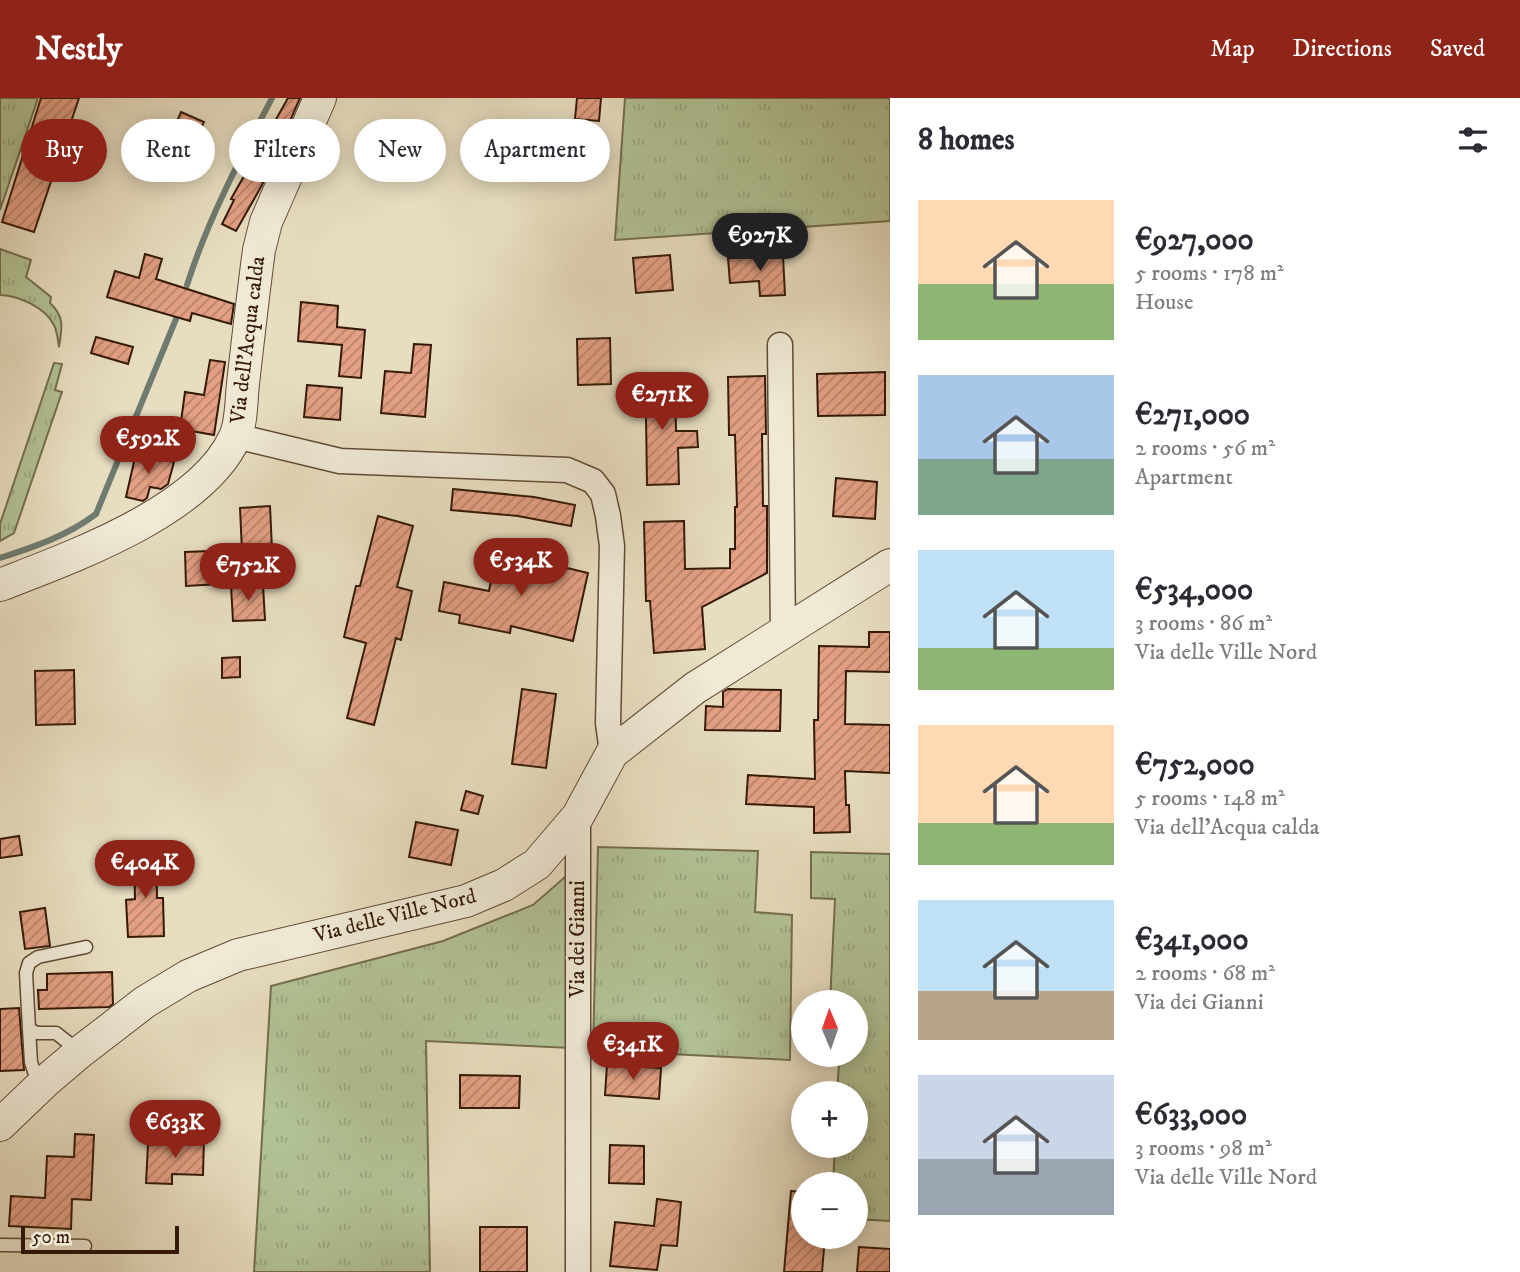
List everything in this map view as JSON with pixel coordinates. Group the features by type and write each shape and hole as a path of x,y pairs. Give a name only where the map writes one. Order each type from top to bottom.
{"street":[{"name":"Via dell'Acqua calda","path":"0,585 80,554 187,494 218,467 236,436 258,250 266,222 320,98"},
{"path":"780,345 783,634"},
{"path":"236,436 340,461 567,470 593,481 603,494 612,546 608,723 612,753"},
{"name":"Via delle Ville Nord","path":"0,1125 80,1052 145,1002 188,976 238,955 466,901 504,885 537,864 579,816 612,753 695,688 890,565"},
{"name":"Via dei Gianni","path":"578,1272 579,816"}],"lane":[{"path":"39,1087 31,1062 26,973 29,963 38,957 86,947"},
{"path":"29,1029 37,1033 56,1034 80,1052"},
{"path":"0,1245 85,1246"}],"green space":[{"path":"0,98 38,98 31,119 21,119 21,148 0,210"},
{"path":"625,98 890,98 890,221 615,240"},
{"path":"0,249 31,260 26,277 51,297 50,303 60,318 59,347 55,327 44,313 23,300 0,295"},
{"path":"54,363 62,364 55,390 62,392 14,533 0,541 0,524"},
{"path":"598,847 758,851 755,912 792,915 790,1060 593,1050"},
{"path":"811,852 890,854 890,1221 868,1220 868,1172 834,1172 834,1158 868,1158 868,1081 838,1081 839,1068 868,1068 868,990 831,990 835,899 811,898"},
{"path":"572,871 570,1048 426,1041 430,1272 254,1272 271,986 443,941 533,905"}],"building":[{"path":"41,98 79,98 72,119 34,119"},
{"path":"288,98 300,98 291,119 276,119"},
{"path":"577,98 601,98 599,119 575,119"},
{"path":"181,112 197,119 178,119"},
{"path":"21,162 21,182 51,182 34,232 2,222"},
{"path":"241,182 263,182 236,231 222,224 234,200 231,199"},
{"path":"145,254 162,259 156,279 234,304 231,324 192,313 190,321 107,297 115,271 139,278"},
{"path":"670,255 673,290 636,293 633,258"},
{"path":"783,256 785,295 760,296 759,281 730,283 728,258"},
{"path":"301,302 338,306 337,327 365,330 361,378 339,376 342,345 298,341"},
{"path":"96,337 133,347 128,364 91,353"},
{"path":"610,338 611,384 578,385 577,339"},
{"path":"414,344 431,345 425,417 381,413 385,371 411,373"},
{"path":"210,360 225,362 214,435 180,429 185,392 204,395"},
{"path":"885,372 885,415 818,416 817,374"},
{"path":"765,376 766,434 762,434 763,506 767,506 767,573 702,607 705,649 654,653 650,601 646,601 644,522 684,521 685,569 730,568 730,549 735,549 737,507 735,435 729,435 728,377"},
{"path":"675,382 676,431 697,431 698,447 678,448 679,484 647,485 646,417 637,417 637,383"},
{"path":"307,385 342,388 340,420 304,417"},
{"path":"136,453 174,462 168,484 161,489 150,487 147,498 143,501 126,497"},
{"path":"836,478 877,482 875,519 833,516"},
{"path":"453,489 534,497 575,505 571,526 518,516 451,510"},
{"path":"270,506 272,549 242,551 240,508"},
{"path":"378,516 413,526 397,587 412,591 401,640 396,638 374,725 347,718 366,643 344,637 356,586 360,586"},
{"path":"236,550 237,583 186,586 185,552"},
{"path":"497,551 588,573 573,641 511,626 510,633 459,623 460,615 439,611 444,582 489,591"},
{"path":"263,585 265,620 233,621 231,586"},
{"path":"869,632 890,632 890,672 846,671 845,724 890,725 890,773 845,771 850,832 814,833 814,807 746,804 748,775 815,779 814,720 818,720 819,646 869,647"},
{"path":"240,657 240,677 222,678 222,658"},
{"path":"74,670 75,724 36,725 35,671"},
{"path":"522,689 556,694 546,768 512,764"},
{"path":"728,689 781,690 780,731 705,730 706,706 723,707 723,692"},
{"path":"466,791 483,796 478,814 461,810"},
{"path":"416,822 458,830 451,865 409,857"},
{"path":"19,836 22,855 0,858 0,839"},
{"path":"156,853 157,898 163,898 164,936 128,937 126,900 135,899 134,854"},
{"path":"45,908 50,946 25,949 20,912"},
{"path":"112,972 113,1004 109,1007 39,1009 38,990 47,990 47,974"},
{"path":"19,1008 24,1070 0,1071 0,1009"},
{"path":"607,1065 661,1068 659,1099 605,1095"},
{"path":"460,1075 520,1076 519,1108 460,1108"},
{"path":"75,1134 94,1135 91,1200 72,1199 71,1229 9,1226 11,1196 45,1198 47,1156 74,1157"},
{"path":"174,1136 204,1137 203,1175 172,1174 172,1184 146,1183 148,1144 174,1145"},
{"path":"610,1145 644,1146 644,1184 609,1183"},
{"path":"791,1191 791,1249 824,1249 822,1272 784,1272"},
{"path":"657,1199 681,1202 677,1246 661,1245 657,1270 610,1266 615,1222 654,1226"},
{"path":"480,1227 527,1227 527,1272 480,1272"},
{"path":"859,1249 890,1249 890,1272 857,1272"}],"waterway":[{"path":"187,285 215,213 272,98"},
{"path":"0,558 62,535 96,514 176,319"}]}
